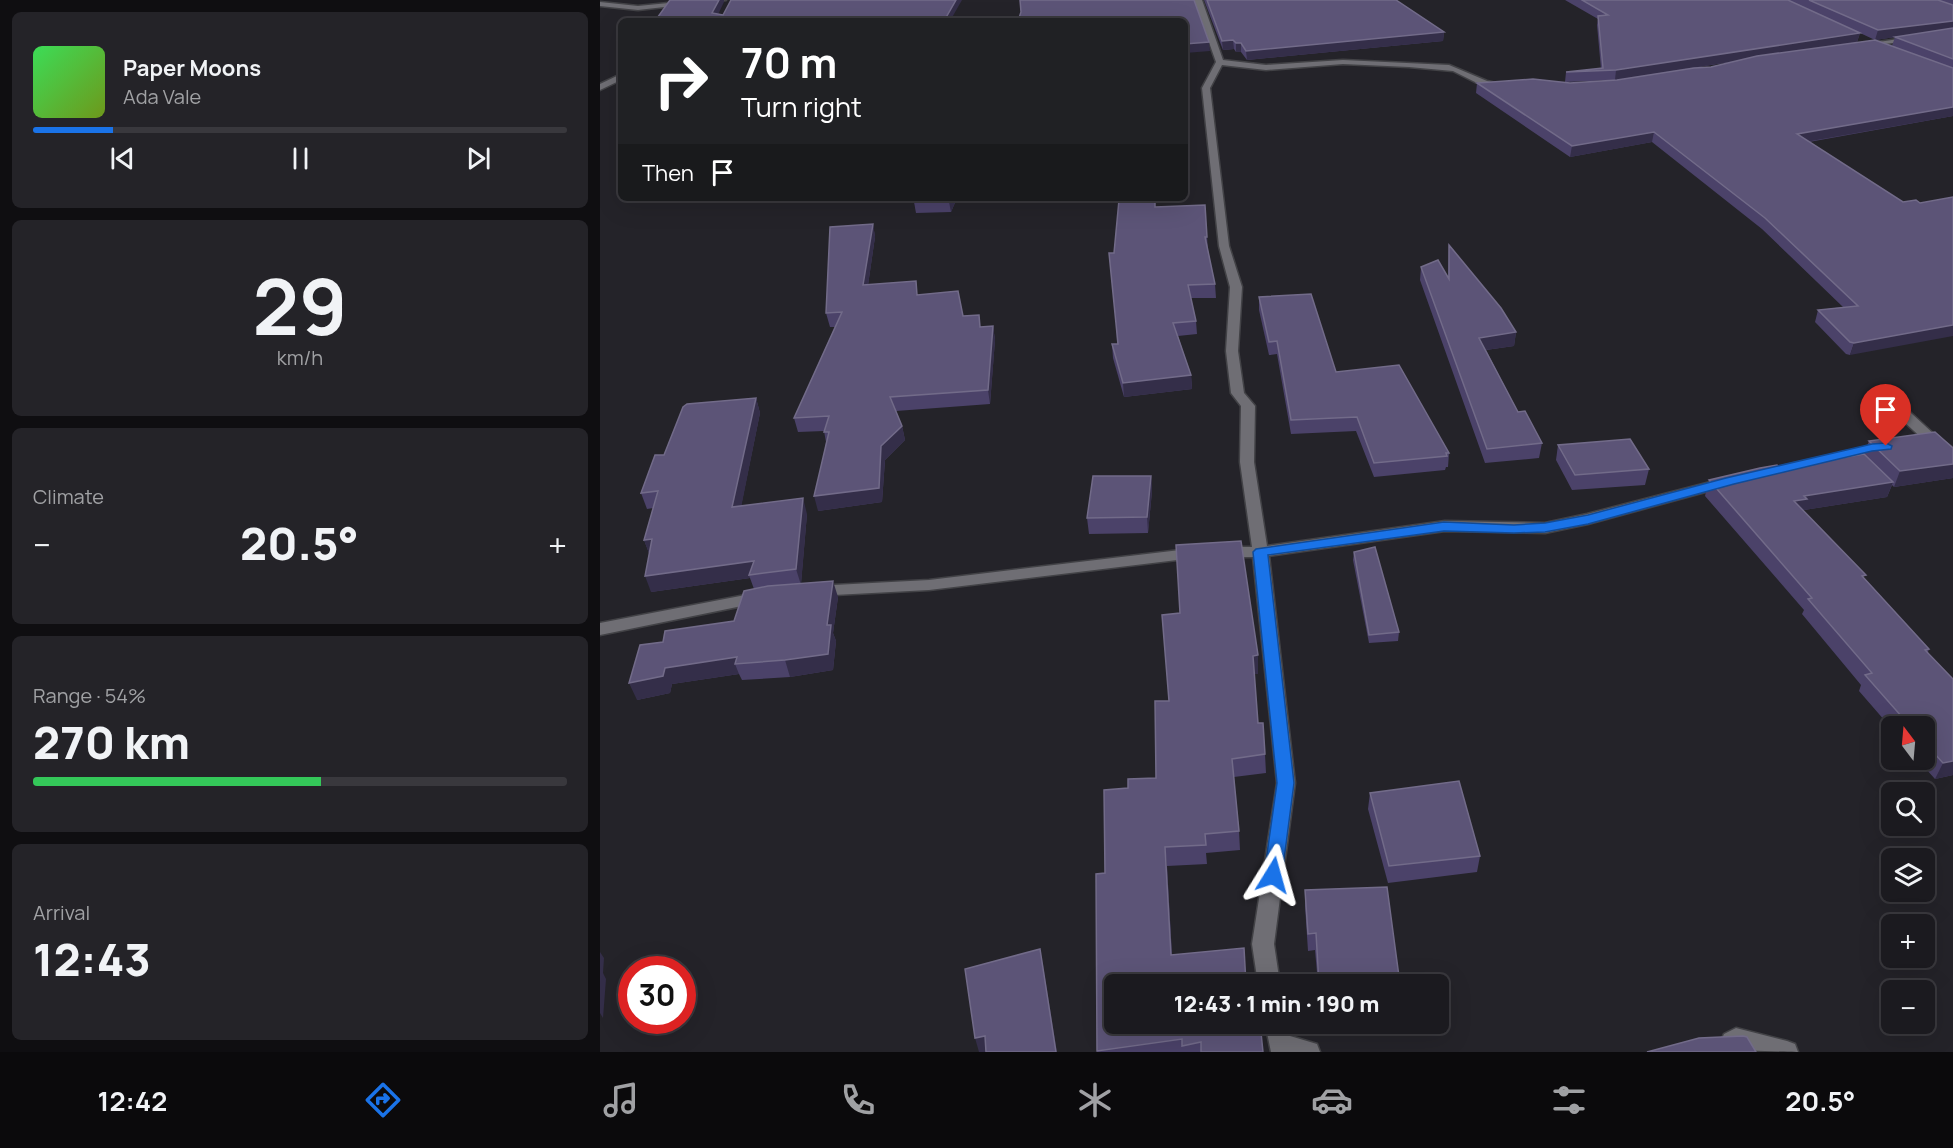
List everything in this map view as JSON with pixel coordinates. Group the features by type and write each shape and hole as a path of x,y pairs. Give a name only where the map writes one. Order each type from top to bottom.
{"street":[{"path":"600,4 638,8 723,0"},
{"path":"727,9 732,0"},
{"path":"1198,0 1220,62 1206,88 1224,246 1236,287 1232,351 1238,393 1248,406 1247,462 1255,502 1286,783 1263,944 1268,974"},
{"path":"1850,46 1953,33"},
{"path":"1854,34 1889,51"},
{"path":"1220,62 1238,68 1344,62 1428,66 1454,69 1488,85 1508,85"},
{"path":"600,87 618,78"},
{"path":"1881,393 1931,439 1953,454"},
{"path":"1775,472 1872,448 1931,439"},
{"path":"797,593 926,586 1152,556 1260,552 1444,526 1545,528 1742,479"},
{"path":"600,629 773,595"},
{"path":"1279,1040 1309,1052"},
{"path":"1714,1044 1736,1040 1787,1052"}],"building":[{"path":"670,0 719,0 712,13 723,15 731,0 956,0 946,18 657,18"},
{"path":"1020,0 1194,0 1209,42 1188,44 1188,18 1019,18"},
{"path":"1207,0 1396,0 1444,32 1246,51 1241,43 1233,40 1222,41"},
{"path":"1582,0 1788,0 1860,33 1616,70 1566,72 1603,68 1598,16 1608,15"},
{"path":"1809,0 1938,0 1953,5 1953,21 1878,30"},
{"path":"1953,28 1953,59 1895,37"},
{"path":"1875,40 1953,68 1953,107 1797,134 1903,202 1916,200 1920,203 1953,197 1953,325 1854,343 1850,342 1818,310 1858,306 1765,218 1654,132 1572,146 1477,83 1533,79 1570,83 1617,80 1711,67 1757,56"},
{"path":"914,201 950,201 949,202"},
{"path":"1119,201 1155,201 1155,207 1205,205 1207,237 1205,237 1215,284 1188,285 1196,321 1173,323 1191,375 1123,383 1112,344 1118,344 1109,253 1114,253"},
{"path":"873,224 863,285 916,281 917,295 958,291 963,316 979,315 980,327 993,326 988,390 890,397 902,426 881,446 879,488 814,496 829,432 824,432 829,416 794,418 842,312 826,313 830,227"},
{"path":"1449,245 1501,308 1516,332 1479,338 1518,412 1525,411 1542,443 1487,449 1421,267 1438,260 1449,279"},
{"path":"1311,294 1336,372 1399,365 1449,453 1446,453 1447,456 1374,463 1357,417 1291,420 1277,341 1269,342 1259,297"},
{"path":"756,398 732,507 803,498 796,569 749,575 754,561 645,576 652,539 644,540 658,491 641,493 655,455 664,455 683,407 687,404"},
{"path":"1935,432 1953,448 1953,464 1900,471 1869,441"},
{"path":"1630,439 1649,469 1575,475 1558,445"},
{"path":"1864,454 1893,482 1804,496 1807,499 1794,501 1866,575 1862,576 1929,649 1925,650 1953,679 1953,761 1943,763 1935,754 1935,716 1901,716 1865,675 1872,673 1808,599 1812,598 1709,480 1777,465 1780,468"},
{"path":"1093,476 1151,476 1147,517 1087,518"},
{"path":"1241,541 1258,655 1253,656 1258,723 1263,723 1265,754 1232,759 1239,831 1205,834 1206,845 1165,847 1171,955 1244,948 1245,974 1104,974 1104,1034 1261,1034 1263,1052 1201,1052 1201,1042 1182,1046 1182,1039 1097,1051 1096,874 1105,873 1104,790 1128,788 1128,779 1156,778 1155,701 1169,701 1162,615 1180,613 1176,545"},
{"path":"1375,547 1399,632 1369,635 1354,552"},
{"path":"833,581 827,625 831,625 828,654 735,664 737,657 665,668 663,676 629,683 640,645 663,642 665,631 734,621 744,591 768,586"},
{"path":"1459,781 1480,856 1389,866 1370,793"},
{"path":"1387,887 1399,974 1318,974 1316,933 1308,934 1305,890"},
{"path":"1040,949 1056,1052 986,1052 985,1036 975,1038 965,969"},
{"path":"1747,1037 1756,1052 1647,1052 1699,1038"}],"route":[{"path":"1273,875 1286,783 1260,552 1444,526 1545,528 1588,519 1731,481 1886,446"}]}
